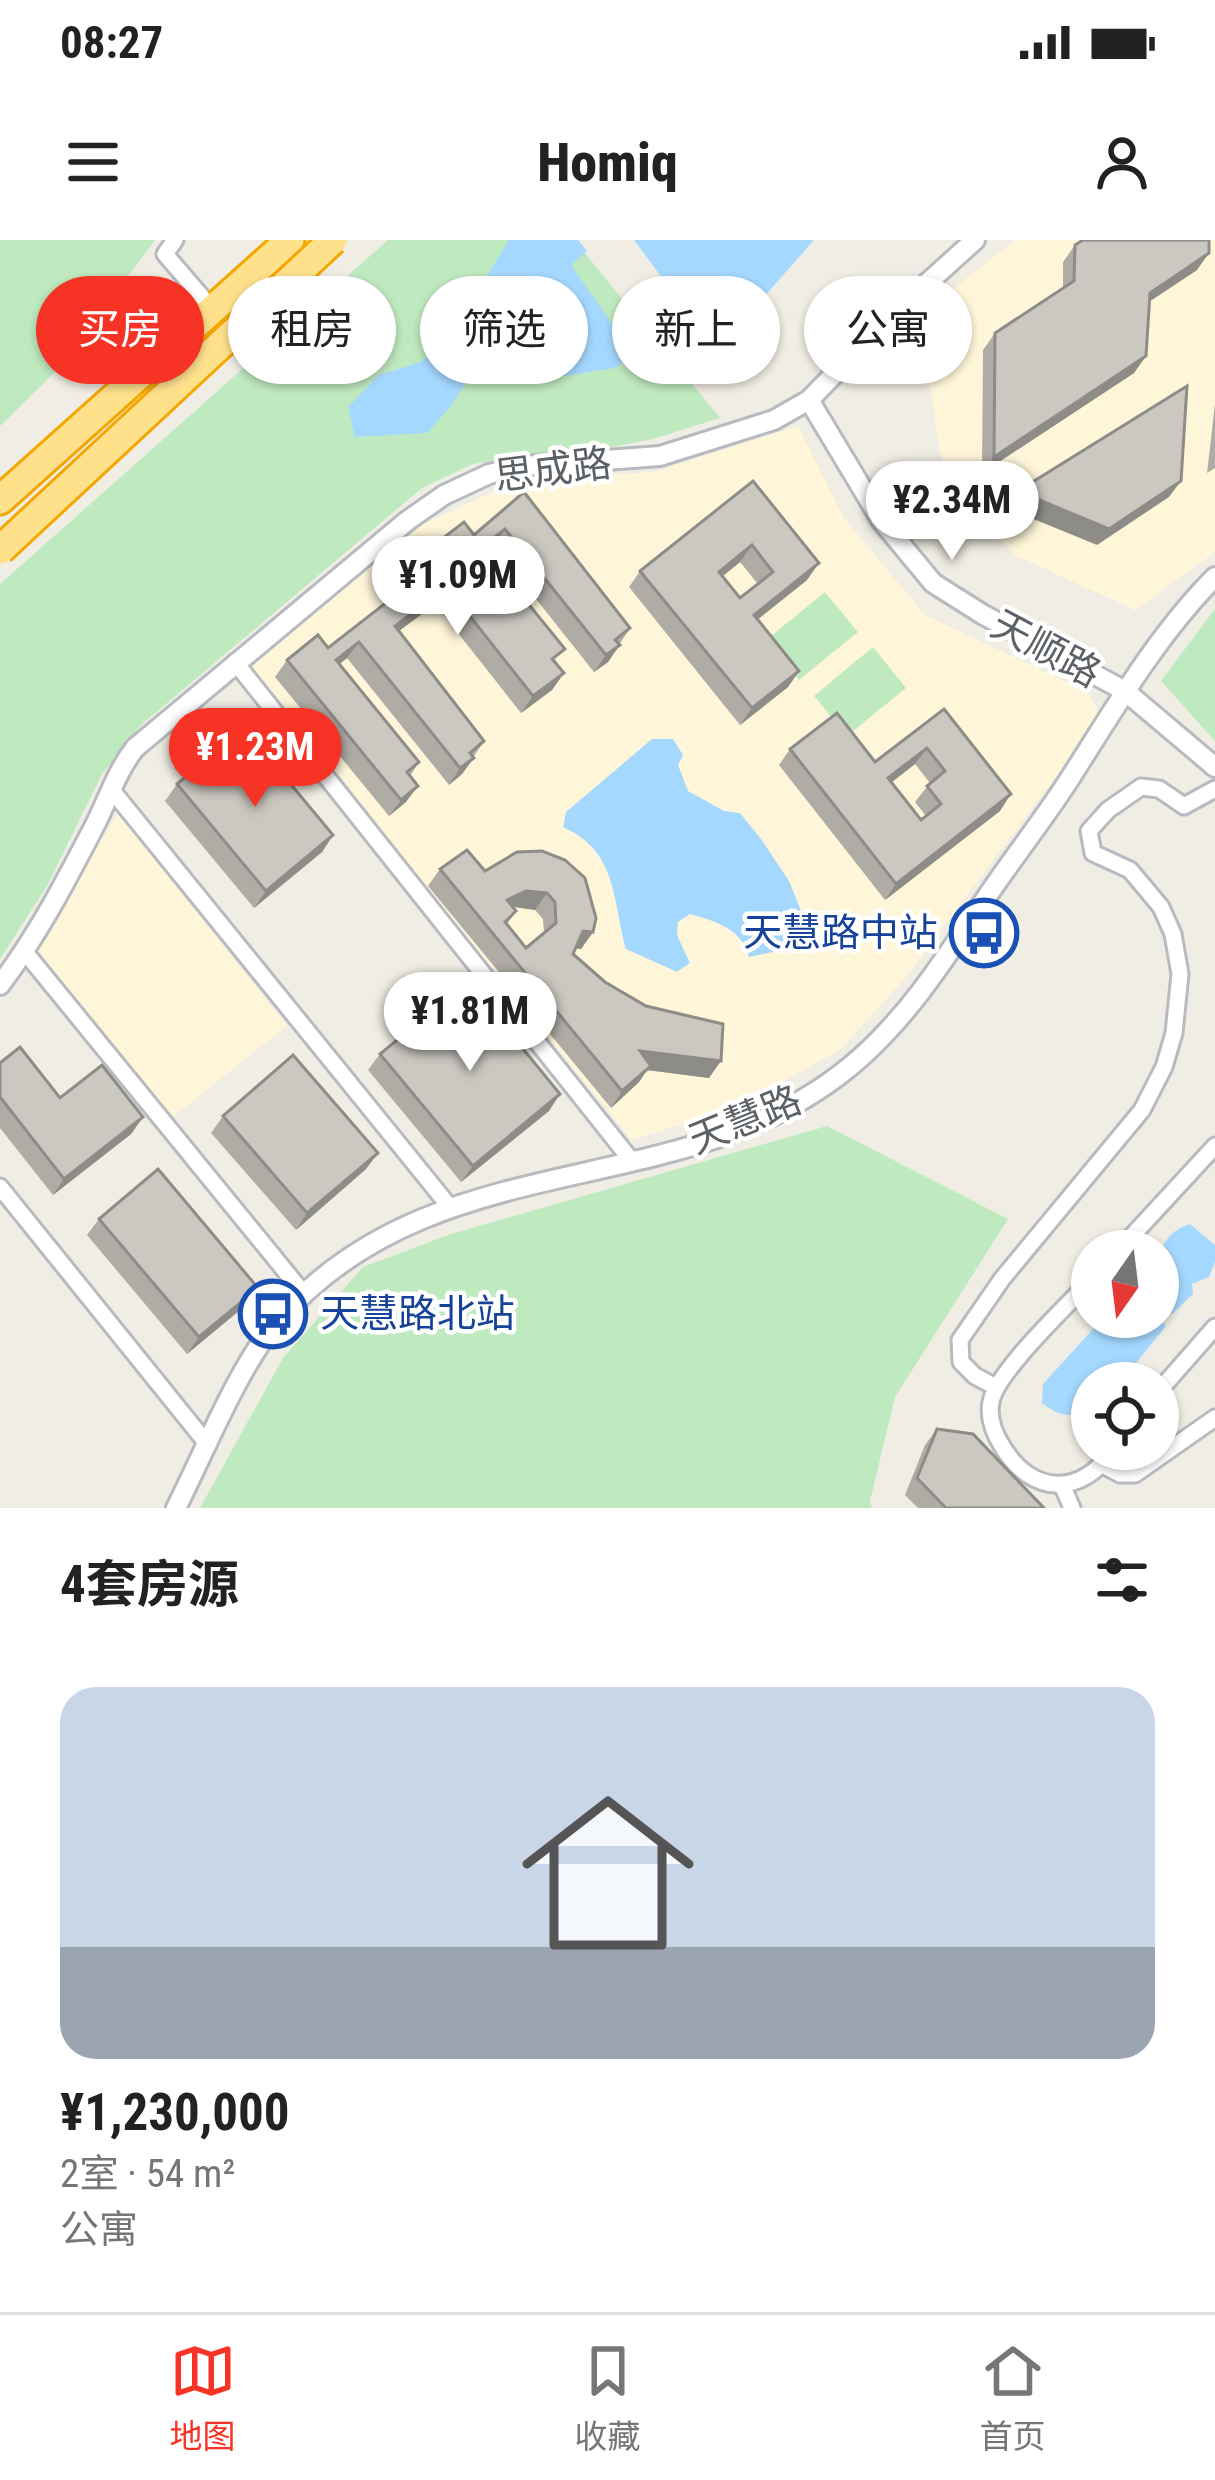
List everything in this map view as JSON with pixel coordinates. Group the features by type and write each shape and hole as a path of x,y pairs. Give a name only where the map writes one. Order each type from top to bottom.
{"highway":[{"path":"0,500 290,240"},
{"path":"0,550 333,240"}],"street":[{"path":"175,240 165,254 207,303"},
{"name":"思成路","path":"0,986 25,952 135,748 407,521 469,482 524,466 660,456 756,428 809,400 974,240"},
{"name":"天顺路","path":"809,400 881,520 933,583 1125,692 1215,767"},
{"name":"天慧路","path":"176,1508 272,1327 304,1294 382,1235 449,1206 718,1138 836,1078 878,1041 928,984 1125,692 1215,577"},
{"path":"235,662 631,1160"},
{"path":"996,1387 966,1369 958,1354 960,1340 1002,1279 1142,1110 1164,1067 1178,1017 1177,952 1161,907 1130,870 1093,853 1090,831 1108,810 1141,787 1159,789 1184,806 1215,789"},
{"path":"111,788 449,1206"},
{"path":"25,952 304,1294"},
{"path":"1138,1230 1215,1147"},
{"path":"0,1187 208,1445"},
{"path":"1071,1303 996,1387 990,1403 991,1421 1009,1457 1037,1480 1062,1485 1096,1470"},
{"path":"1179,1369 1215,1327"},
{"path":"1179,1444 1215,1418"},
{"path":"1112,1470 1120,1474 1142,1470"},
{"path":"1062,1485 1072,1508"}],"shaded area":[{"path":"1015,240 1215,240 1215,552 1135,610 1015,555 944,475 930,384 972,384 970,276"},
{"path":"798,426 843,517 925,615 1087,692 1101,716 906,977 841,1049 739,1106 632,1140 248,670 419,526 519,480 654,472"},
{"path":"118,813 287,1026 171,1118 35,948"}],"green space":[{"path":"0,240 155,240 128,276 36,276 36,384 43,384 0,426"},
{"path":"388,240 574,240 612,286 612,384 692,384 720,418 612,447 473,464 422,488 141,725 102,774 47,886 0,959 0,584 228,382 396,384 396,276 347,276"},
{"path":"825,592 858,632 799,680 766,640"},
{"path":"1215,609 1215,741 1161,681"},
{"path":"873,647 906,688 847,736 814,696"},
{"path":"827,1126 1008,1219 895,1397 872,1508 200,1508 283,1358 363,1267 451,1234"}],"water":[{"path":"509,240 578,240 587,251 571,265 579,276 487,276"},
{"path":"634,240 814,240 780,279 661,276"},
{"path":"588,289 612,324 612,368 588,372"},
{"path":"420,362 420,384 465,384 427,433 355,437 348,407 370,384 396,384 396,370"},
{"path":"652,739 673,739 683,755 678,765 688,791 724,811 740,813 761,839 789,881 814,943 749,957 734,933 690,914 678,922 677,935 690,963 677,972 626,949 603,863 581,837 563,827 566,812"},
{"path":"1190,1224 1215,1245 1209,1277 1192,1284 1193,1294 1179,1307 1177,1230"},
{"path":"1085,1338 1156,1338 1137,1362 1071,1362 1071,1415 1042,1403 1043,1384"}],"building":[{"path":"1083,240 1209,240 1209,253 1150,293 1146,356 994,457 995,333 1074,281 1075,245"},
{"path":"1187,386 1181,481 1109,529 1018,491"},
{"path":"753,481 819,563 754,615 799,671 752,708 640,571","holes":["752,545 773,572 740,598 719,572"]},
{"path":"524,492 630,628 615,640 620,645 606,655 505,529 482,547 565,649 552,659 564,673 533,696 447,587 395,626 484,741 470,753 474,758 460,768 359,642 336,660 419,762 407,772 418,786 401,800 287,660 318,635 328,648 432,567 421,555 464,522 474,535"},
{"path":"944,709 1011,794 896,884 790,749 837,713 875,762","holes":["927,748 945,771 927,786 941,804 921,820 888,778"]},
{"path":"244,728 333,835 266,891 177,784"},
{"path":"467,850 485,871 517,852 542,851 565,860 585,878 596,918 593,932 583,931 573,954 605,982 646,1006 723,1024 721,1061 640,1051 651,1066 622,1091 440,869","holes":["526,891 547,893 555,902 556,923 526,948 505,922 516,911 507,900"]},
{"path":"468,982 560,1094 473,1166 380,1054"},
{"path":"20,1047 60,1098 102,1065 143,1117 64,1179 0,1097 0,1063"},
{"path":"293,1055 378,1153 307,1213 223,1116"},
{"path":"158,1169 258,1288 199,1337 99,1219"},
{"path":"937,1429 973,1434 1044,1508 946,1508 917,1478"}],"place":[{"name":"天慧路中站","path":"984,933"},
{"name":"天慧路北站","path":"273,1314"}]}
